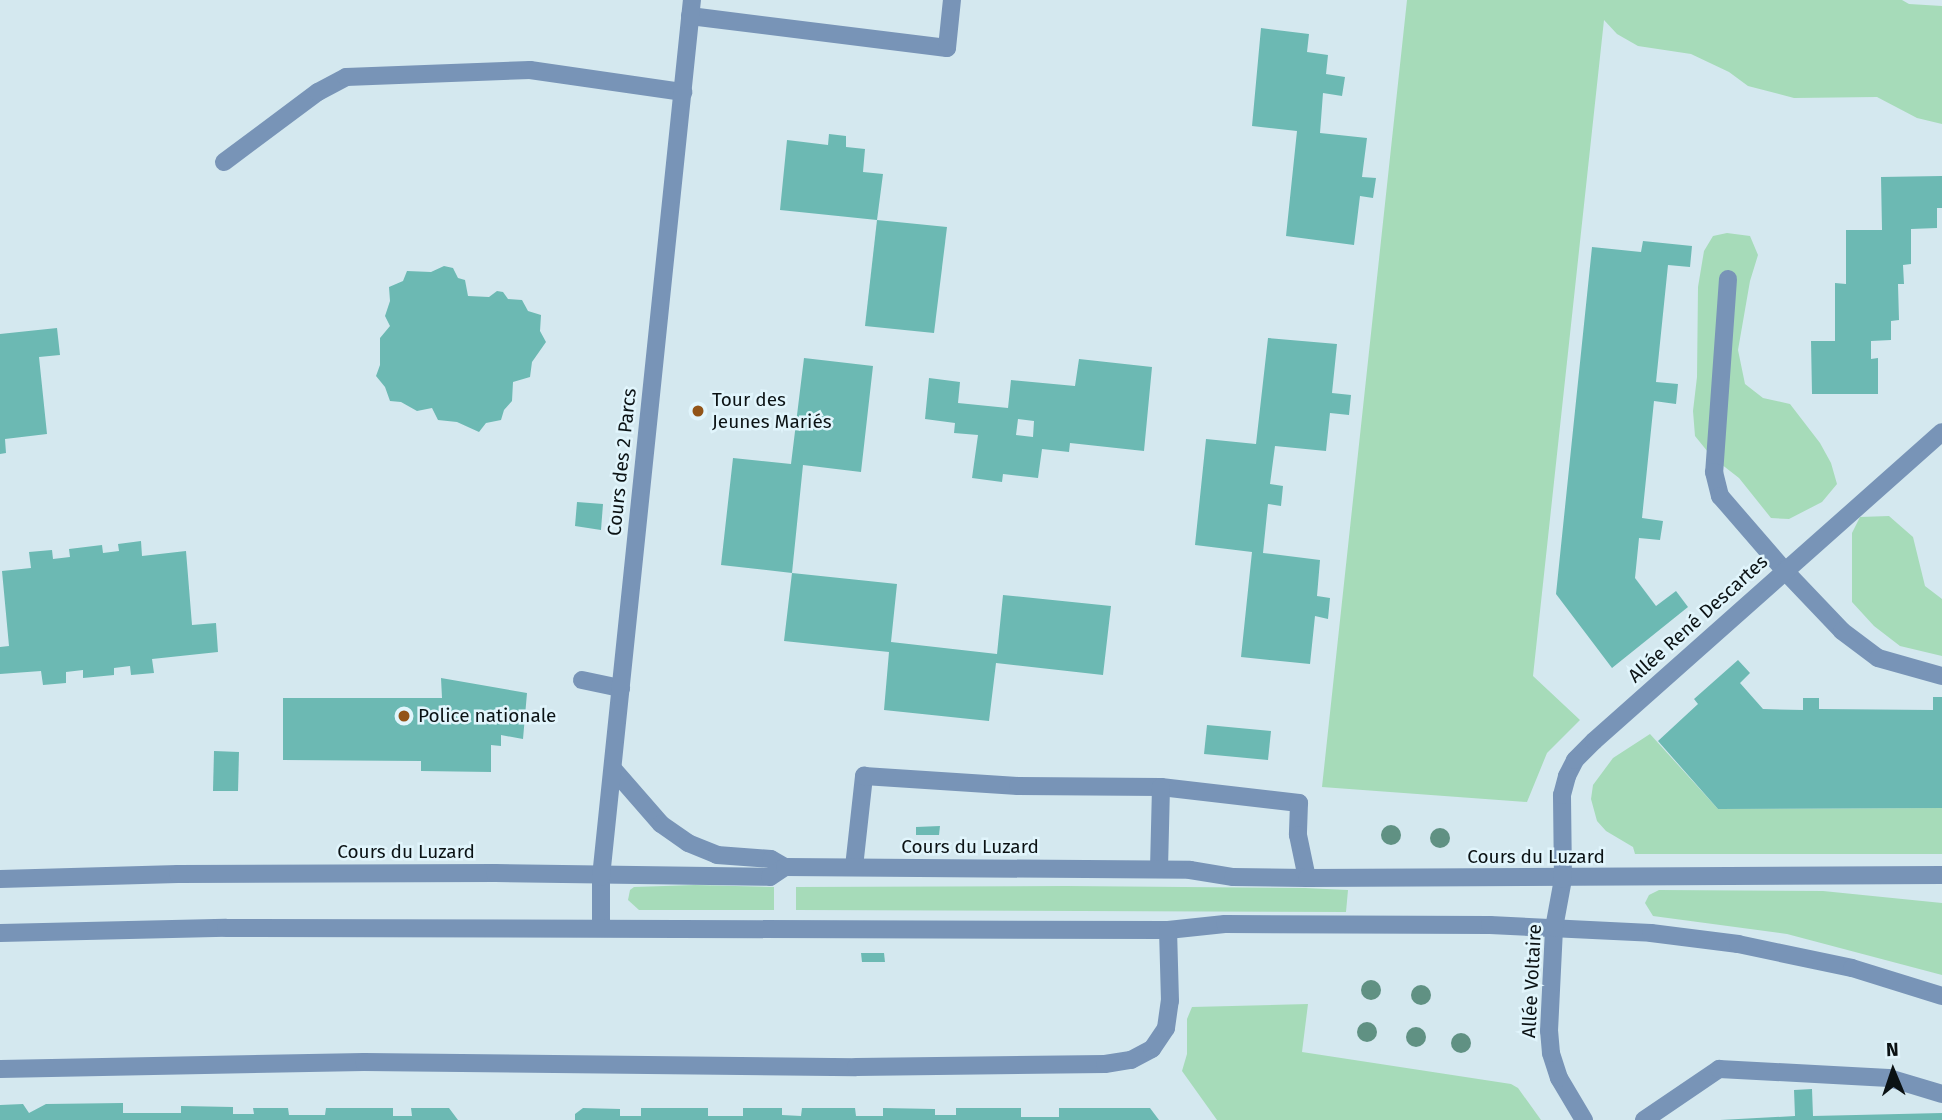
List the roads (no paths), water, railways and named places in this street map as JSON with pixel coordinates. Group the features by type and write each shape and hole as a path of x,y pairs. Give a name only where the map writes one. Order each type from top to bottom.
{"street":[{"path":"691,8 947,48 952,0"},
{"name":"Cours des 2 Parcs","path":"601,928 601,877 691,8"},
{"path":"225,162 318,92 346,77 530,70 683,92"},
{"path":"1728,279 1714,472 1720,496 1784,570 1842,631 1878,659 1942,676"},
{"name":"Allée René Descartes","path":"1563,879 1562,796 1576,760 1784,570 1942,432"},
{"path":"582,680 621,688"},
{"path":"613,769 662,824 688,843 717,855 771,859 785,867"},
{"path":"854,867 864,776 1018,786 1161,787 1299,803 1298,835 1307,878"},
{"path":"1159,869 1161,787"},
{"name":"Cours du Luzard","path":"0,879 328,873 771,877 785,867 1159,869 1190,870 1233,877 1307,878 1563,879 1940,875"},
{"name":"Allée Voltaire","path":"1563,879 1554,928 1551,1053 1559,1079 1584,1120"},
{"path":"0,933 199,928 1168,930 1225,924 1554,928 1651,933 1738,944 1852,968 1942,996"},
{"path":"0,1069 364,1062 856,1067 1105,1064 1131,1060 1152,1049 1166,1028 1170,1000 1168,930"},
{"path":"1644,1120 1719,1069 1889,1078 1942,1094"}],"place":[{"name":"Tour des Jeunes Mariés","path":"698,411"},
{"name":"Police nationale","path":"404,716"}]}
